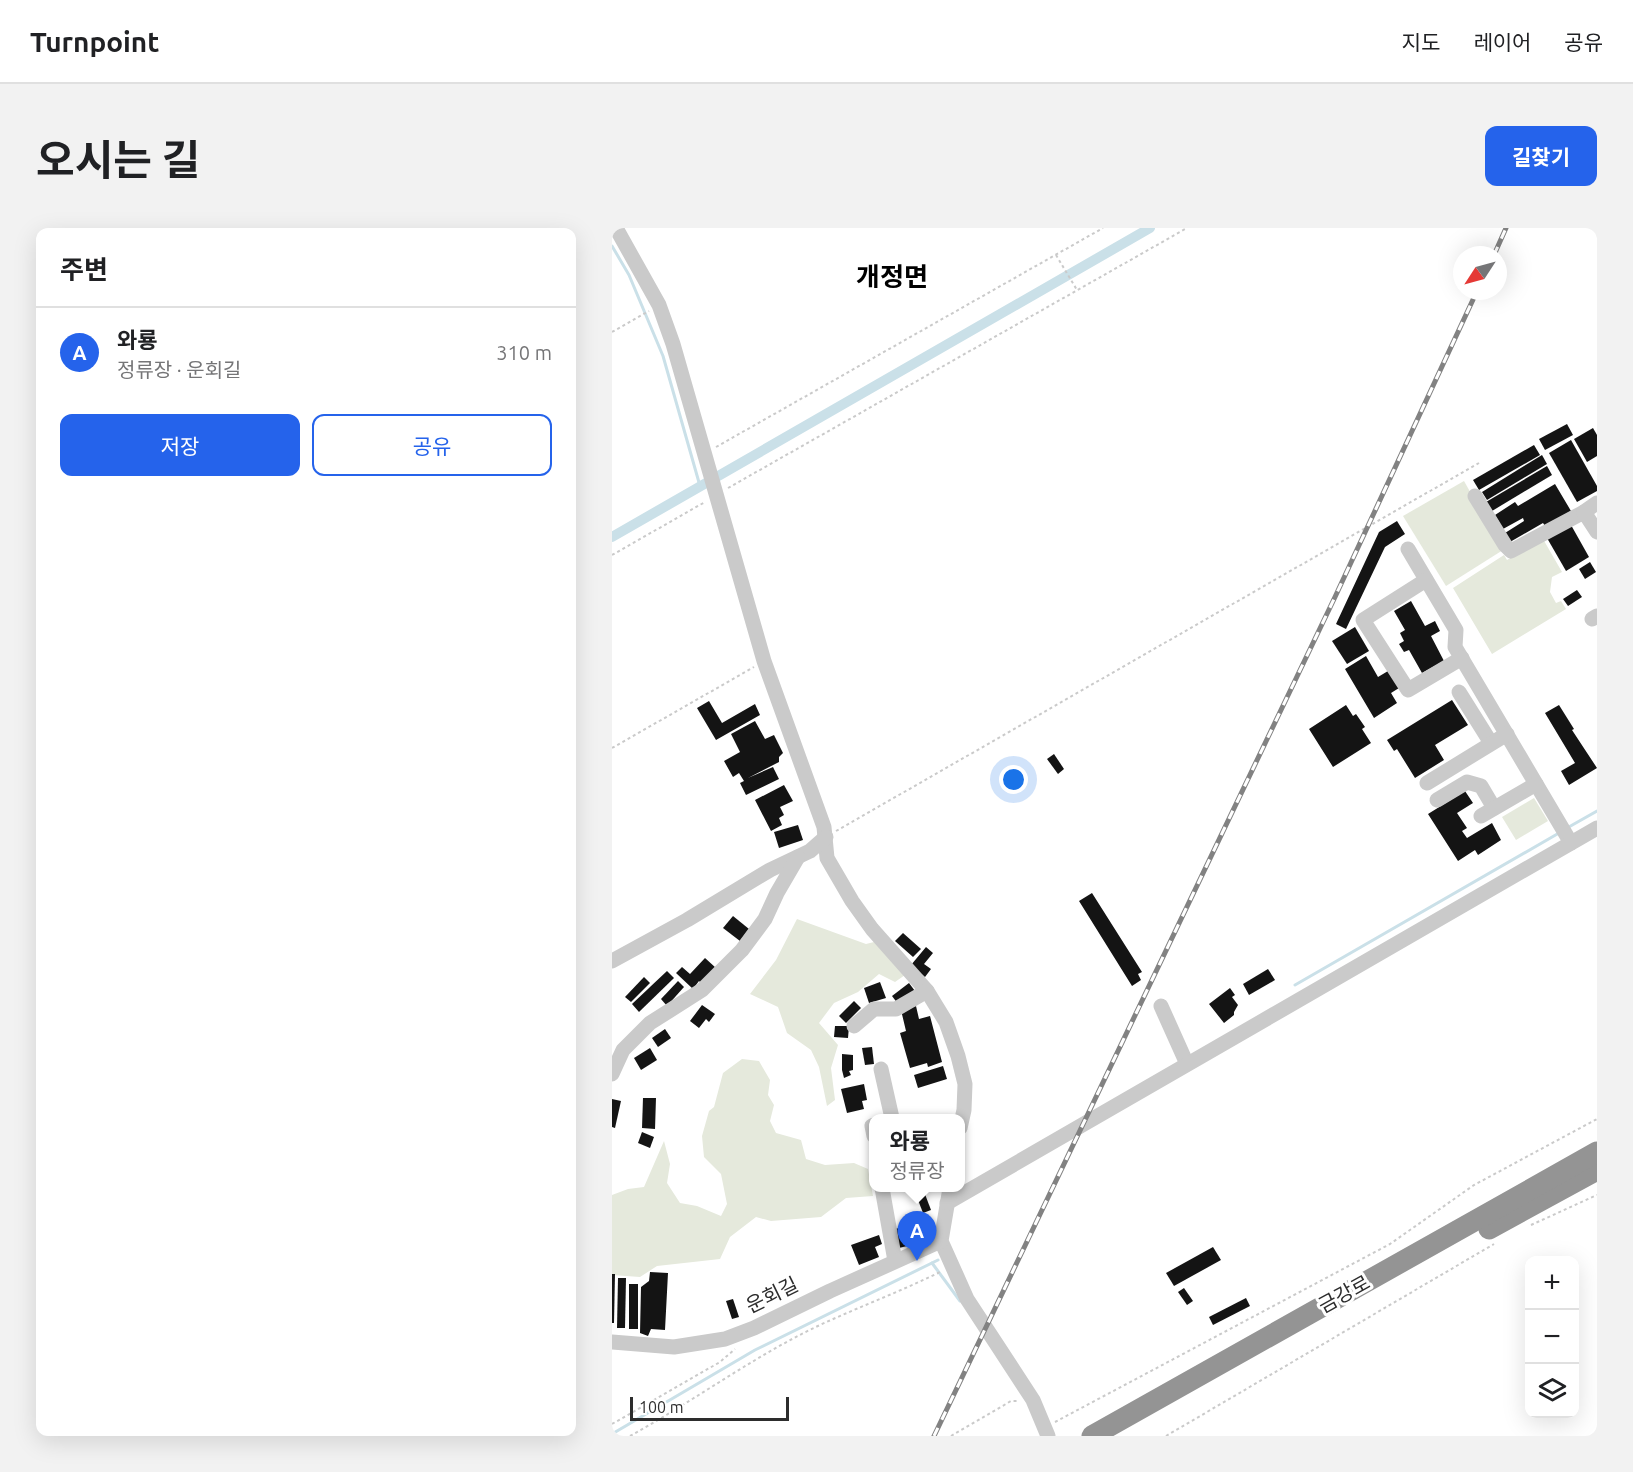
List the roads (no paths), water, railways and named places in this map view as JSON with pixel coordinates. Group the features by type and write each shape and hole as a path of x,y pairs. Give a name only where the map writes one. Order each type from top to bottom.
{"highway":[{"name":"금강로","path":"1092,1436 1597,1152"},
{"name":"금강로","path":"1120,1436 1395,1280 1597,1170"}],"street":[{"path":"616,228 659,305 674,344 764,661 824,827 827,858 852,902 872,929 927,991 946,1022 965,1084 963,1114"},
{"path":"1475,496 1511,551 1597,503"},
{"path":"1584,512 1597,532"},
{"path":"1408,549 1456,630 1455,647 1571,842"},
{"path":"1426,580 1363,620 1408,690 1462,658"},
{"path":"1459,692 1491,743"},
{"path":"1427,783 1507,734"},
{"path":"1437,800 1467,782 1481,786 1494,808"},
{"path":"1481,816 1536,784"},
{"path":"965,1186 1187,1064 1597,828"},
{"path":"612,960 687,920 770,870 810,851 826,837"},
{"path":"612,1074 623,1050 650,1023 702,990 742,950 765,919 777,892 798,856"},
{"path":"854,1026 874,1009 896,1009 927,991"},
{"path":"1161,1006 1187,1064"},
{"path":"881,1069 891,1114"},
{"path":"883,1192 895,1261"},
{"path":"948,1195 942,1241 967,1299 1033,1400 1047,1431"},
{"name":"운회길","path":"612,1342 674,1347 725,1339 754,1328 942,1241"}],"waterway":[{"path":"612,537 1150,228"},
{"path":"612,246 629,275 663,356 700,486"},
{"path":"1567,828 1597,811"},
{"path":"1295,985 1559,833"},
{"path":"612,1434 755,1350 938,1260"},
{"path":"932,1263 960,1301"}],"railway":[{"path":"1498,246 1506,228"},
{"path":"934,1436 1335,597 1473,300"}],"place":[{"name":"와룡","path":"917,1261"}],"district":[{"name":"개정면","path":"892,277"}]}
